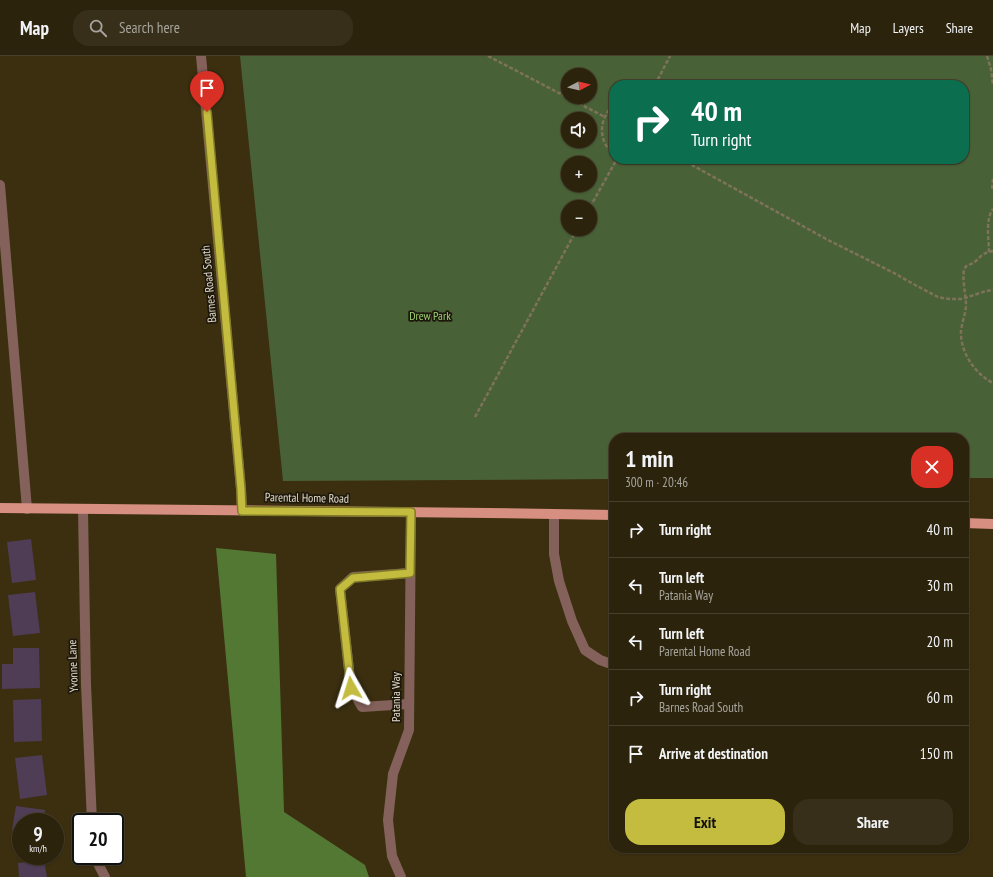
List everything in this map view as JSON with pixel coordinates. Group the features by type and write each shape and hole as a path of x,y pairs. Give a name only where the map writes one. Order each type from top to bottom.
{"main road":[{"name":"Parental Home Road","path":"0,508 609,515"},
{"path":"969,523 993,524"}],"street":[{"name":"Barnes Road South","path":"201,56 242,511"},
{"path":"0,185 26,508"},
{"name":"Yvonne Lane","path":"83,510 86,684 92,813"},
{"name":"Patania Way","path":"401,877 392,856 388,820 393,774 409,730 411,512"},
{"path":"554,514 554,554 559,581 572,621 585,650 600,660 609,663"},
{"path":"409,704 362,707 351,688 340,589 353,578 410,573"},
{"path":"99,865 105,877"}],"path":[{"path":"488,56 604,117"},
{"path":"658,80 670,56"},
{"path":"987,56 991,69 993,85"},
{"path":"609,111 604,117 602,124 602,134 609,149"},
{"path":"594,200 614,164"},
{"path":"690,164 828,240 933,294 943,298 957,299 966,298 993,290"},
{"path":"993,179 993,189"},
{"path":"989,252 988,222 993,209"},
{"path":"475,417 574,236"},
{"path":"993,251 984,254 974,263 966,266 965,268 966,310 961,333 962,344 973,367 981,375 993,383"}],"green space":[{"name":"Drew Park","path":"240,56 993,56 993,478 969,478 969,433 609,433 609,479 283,481"},
{"path":"216,548 276,554 284,812 365,865 369,877 246,877"}],"building":[{"path":"31,539 36,580 12,583 7,542"},
{"path":"35,592 40,633 13,636 8,595"},
{"path":"13,648 39,648 40,688 2,689 2,664 13,664"},
{"path":"41,699 42,741 14,742 13,700"},
{"path":"42,755 47,795 20,799 15,758"},
{"path":"16,806 45,810 44,813 15,813"},
{"path":"18,865 45,865 47,877 19,877"}],"route":[{"path":"207,112 242,511 411,512 410,573 353,578 340,589 351,688"}]}
